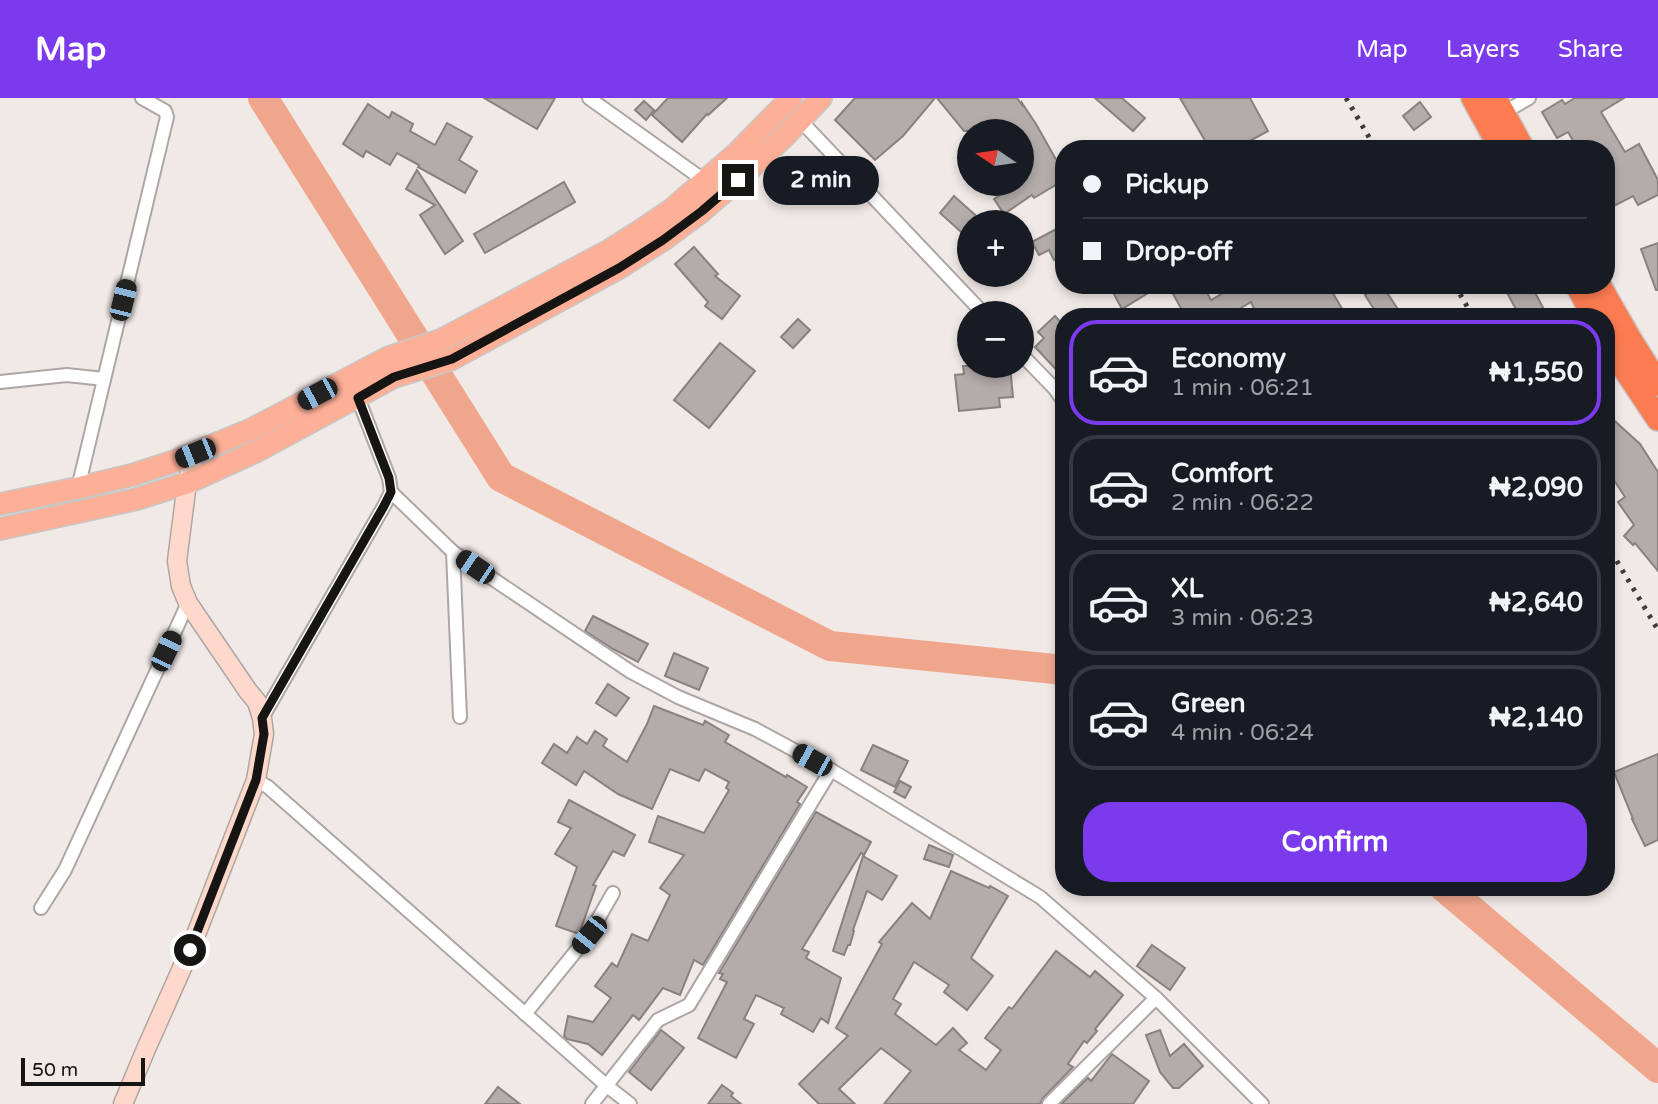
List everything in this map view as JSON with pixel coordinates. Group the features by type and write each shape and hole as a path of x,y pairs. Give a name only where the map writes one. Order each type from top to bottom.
{"highway":[{"path":"1473,98 1496,140"},
{"path":"1499,105 1518,140"},
{"path":"1615,314 1658,384"},
{"path":"1615,354 1658,419"}],"main road":[{"path":"447,349 626,240 671,209 737,153 791,98"},
{"path":"0,504 132,475 195,453 391,367 447,349 619,268 702,211 738,180 821,98"},
{"path":"0,529 137,499 187,482 257,451 358,398 391,367"}],"street":[{"path":"78,488 167,117 165,111 142,98"},
{"path":"589,98 705,181"},
{"path":"1499,105 1529,98"},
{"path":"800,120 972,301"},
{"path":"1034,368 1055,390"},
{"path":"0,382 67,375 104,379"},
{"path":"262,718 391,492 389,478 358,398"},
{"path":"123,1104 190,950 256,780 264,734 257,702 188,603 181,586 177,561 187,482 195,453"},
{"path":"391,492 453,551 631,672 678,697 755,729 831,771 1040,897 1156,998 1262,1104"},
{"path":"453,551 460,717"},
{"path":"41,908 65,870 188,603"},
{"path":"592,1104 658,1020 689,1005 831,771"},
{"path":"256,780 630,1104"},
{"path":"525,1014 589,935 613,893"},
{"path":"1049,1104 1156,998"}],"building":[{"path":"484,98 555,98 537,129"},
{"path":"668,98 727,98 707,114 682,142 652,115"},
{"path":"855,98 935,98 903,136 875,160 835,120"},
{"path":"937,98 1017,98 1033,119 957,119 957,122"},
{"path":"1095,98 1122,98 1145,118 1133,131"},
{"path":"1180,98 1250,98 1268,131 1252,140 1205,140"},
{"path":"1575,98 1624,98 1601,112 1625,152 1639,144 1658,180 1658,195 1638,205 1633,196 1615,205 1615,140 1573,140 1568,132 1557,138 1542,112 1562,100 1565,104"},
{"path":"644,101 654,110 646,120 635,110"},
{"path":"1420,102 1431,117 1414,130 1403,116"},
{"path":"368,104 389,118 392,112 413,124 410,131 435,145 447,123 472,137 459,160 477,171 465,193 397,153 390,165 366,151 363,157 343,144"},
{"path":"1034,121 1055,158 1055,185 1034,198"},
{"path":"417,170 463,241 445,254 420,215 435,205 406,189"},
{"path":"564,182 575,202 485,253 474,234"},
{"path":"954,196 970,210 957,210 957,228 940,213"},
{"path":"999,196 1031,196 1010,210 1001,210 994,199"},
{"path":"1055,230 1055,259 1049,250 1039,255 1034,241"},
{"path":"1658,243 1658,290 1656,290 1641,249"},
{"path":"694,247 718,274 715,276 740,296 722,319 705,306 708,302 675,264"},
{"path":"1114,294 1146,294 1124,308"},
{"path":"1173,294 1208,294 1211,300 1221,294 1333,294 1342,308 1254,308 1251,302 1241,308 1181,308"},
{"path":"1388,294 1397,308 1373,308 1365,295"},
{"path":"1508,294 1536,294 1543,308 1515,308"},
{"path":"1055,316 1055,368 1035,347 1044,338 1038,332"},
{"path":"798,319 810,330 793,348 781,337"},
{"path":"720,343 755,371 709,428 674,400"},
{"path":"955,375 957,378 1011,378 1013,397 999,398 1000,407 959,411"},
{"path":"1615,421 1640,444 1658,472 1658,571 1635,543 1633,545 1624,536 1634,525 1618,502 1625,497 1615,482"},
{"path":"593,616 648,644 638,662 585,631"},
{"path":"674,653 708,668 699,690 665,676"},
{"path":"608,684 629,698 616,716 596,703"},
{"path":"654,706 703,725 705,721 729,735 725,742 807,787 797,802 800,804 703,965 694,960 680,995 663,988 639,1020 633,1015 602,1055 588,1044 564,1036 568,1016 593,1022 611,998 595,986 612,963 617,967 632,934 648,941 670,895 660,888 684,855 649,842 658,816 704,833 729,790 726,788 729,782 705,769 699,781 670,769 652,809 618,794 584,771 576,785 542,763 554,744 567,753 577,737 587,744 595,731 607,739 603,746 627,762"},
{"path":"873,745 908,761 895,787 861,770"},
{"path":"1658,754 1658,840 1645,846 1615,772"},
{"path":"900,781 911,787 905,798 894,792"},
{"path":"569,800 635,835 624,856 613,851 593,885 596,886 579,934 556,926 577,867 555,854 571,828 558,822"},
{"path":"816,812 871,842 864,855 861,853 802,949 809,952 806,958 841,978 828,1023 821,1018 813,1032 781,1014 784,1008 756,995 744,1019 754,1024 736,1058 698,1038 727,982 720,979 723,974 719,973"},
{"path":"929,845 953,855 949,867 924,859"},
{"path":"863,856 897,876 882,900 867,891 850,945 844,955 833,951"},
{"path":"951,871 1008,896 971,958 993,976 967,1010 944,992 949,985 914,962 893,999 901,1004 895,1014 936,1045 953,1028 967,1043 959,1050 986,1070 1001,1050 985,1038 1009,1007 1012,1009 1056,951 1090,977 1095,971 1123,995 1095,1029 1097,1031 1087,1043 1084,1041 1068,1064 1073,1067 1040,1104 884,1104 911,1071 881,1048 839,1089 855,1104 819,1104 799,1084 848,1036 836,1028 882,944 879,942 912,903 930,919"},
{"path":"1152,945 1185,968 1170,990 1137,966"},
{"path":"661,1030 684,1048 651,1090 629,1072"},
{"path":"1160,1030 1170,1056 1184,1044 1203,1066 1179,1088 1173,1088 1160,1072 1146,1035"},
{"path":"1112,1054 1149,1081 1133,1104 1061,1104 1088,1078 1091,1081"},
{"path":"722,1085 733,1093 731,1096 741,1104 708,1104"},
{"path":"498,1087 520,1104 485,1104"}],"waterway":[{"path":"263,98 501,477 830,646 1055,669"},
{"path":"1455,896 1658,1068"}],"railway":[{"path":"1346,98 1371,140"},
{"path":"1460,294 1468,308"},
{"path":"1615,558 1658,630"}],"route":[{"path":"190,950 256,780 264,734 262,718 391,492 389,478 358,398 394,377 452,359 619,268 663,240 738,180"}]}
